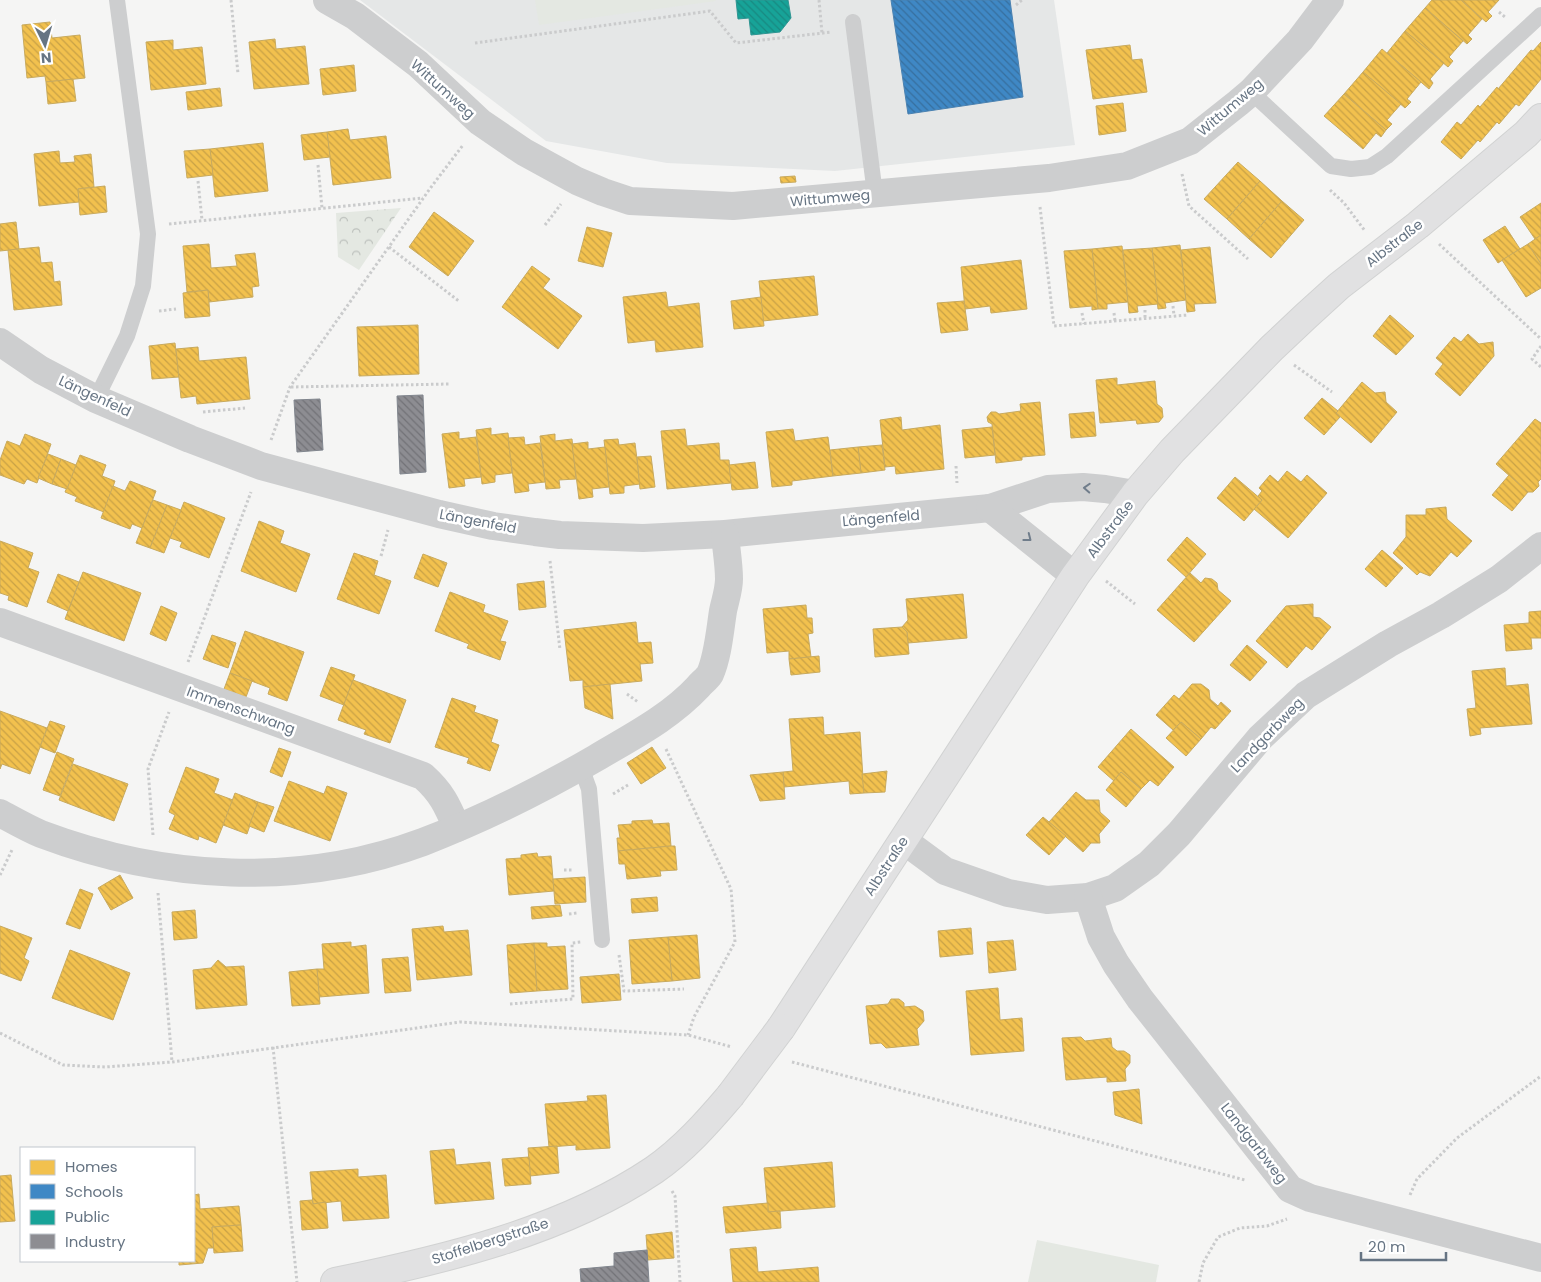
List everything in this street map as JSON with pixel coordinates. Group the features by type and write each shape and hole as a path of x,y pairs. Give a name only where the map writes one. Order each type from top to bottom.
{"street":[{"name":"Wittumweg","path":"327,0 355,16 418,64 480,122 524,152 578,181 603,192 630,200 733,206 1037,179 1127,166 1190,140 1251,92 1300,40 1330,0"},
{"name":"Albstraße","path":"780,1028 1074,576 1135,494 1172,450 1272,348 1339,286 1418,225 1526,134 1541,118"},
{"name":"Längenfeld","path":"0,342 41,370 96,399 190,440 261,466 351,491 493,526 547,533 643,538 725,534 990,508 1048,489 1083,487 1135,494"},
{"path":"990,508 1074,576"},
{"path":"0,813 39,833 101,854 156,866 222,873 282,872 337,865 383,854 421,842 457,828 522,798 581,767 652,725 684,702 709,675 716,651 729,580 725,534"},
{"name":"Landgarbweg","path":"903,840 945,871 1001,891 1047,900 1088,897 1115,888 1149,864 1179,834 1260,738 1306,695 1388,644 1499,580 1541,546"},
{"name":"Immenschwang","path":"0,622 423,776 437,789 446,802 457,828"},
{"name":"Landgarbweg","path":"1088,897 1101,937 1116,964 1140,999 1300,1194"},
{"name":"Stoffelbergstraße","path":"335,1282 421,1263 520,1235 605,1198 654,1169 702,1128 730,1096 780,1028"},
{"path":"1300,1194 1541,1258"}],"lane":[{"path":"96,399 126,336 143,286 148,234 117,0"},
{"path":"1251,92 1332,166 1351,169 1370,167 1387,156 1541,15"},
{"path":"854,26 874,194"},
{"path":"581,767 589,789 602,940"}],"path":[{"path":"231,0 238,74"},
{"path":"819,0 822,33"},
{"path":"1016,5 1022,0"},
{"path":"475,43 710,11 736,43 822,33 854,26"},
{"path":"172,1062 148,769 290,387 480,122"},
{"path":"318,165 322,208"},
{"path":"1182,173 1189,206 1248,259"},
{"path":"1037,179 1054,326 1188,315"},
{"path":"198,182 202,220"},
{"path":"146,226 424,198"},
{"path":"1418,225 1541,339"},
{"path":"389,247 460,302"},
{"path":"1173,306 1174,316"},
{"path":"1145,310 1145,319"},
{"path":"1082,313 1084,324"},
{"path":"1114,313 1115,321"},
{"path":"1541,346 1532,359 1541,367"},
{"path":"1315,381 1332,392"},
{"path":"290,387 449,384"},
{"path":"547,533 560,650"},
{"path":"1113,586 1135,604"},
{"path":"652,725 663,742 732,889 735,942 694,1017 688,1035"},
{"path":"510,1004 573,999 572,943 602,940 616,939 624,991 684,989"},
{"path":"0,1033 63,1065 105,1067 172,1062 460,1022 688,1035 735,1047"},
{"path":"273,1047 297,1282"},
{"path":"783,1060 1300,1194 1300,1215 1267,1226 1240,1228 1218,1237 1203,1263 1199,1282"},
{"path":"1400,1222 1417,1179 1457,1138 1541,1076"},
{"path":"654,1169 675,1196 680,1282"}],"shaded area":[{"path":"360,0 1054,0 1075,145 835,171 667,163 546,141"}],"green space":[{"path":"535,0 715,0 716,1 539,25"},
{"path":"401,208 359,270 338,257 336,213"},
{"path":"1037,1240 1159,1265 1156,1282 1028,1282"}],"building: Homes":[{"path":"1432,0 1461,0 1482,19 1468,35 1472,39 1467,44 1425,8"},
{"path":"1461,0 1499,0 1488,12 1492,16 1486,22"},
{"path":"1425,8 1463,41 1449,57 1453,61 1448,67 1405,31"},
{"path":"50,22 52,38 80,35 85,78 46,82 45,76 27,78 22,25"},
{"path":"1405,31 1444,63 1430,79 1433,83 1429,89 1387,53"},
{"path":"275,39 276,49 305,46 309,84 254,89 249,42"},
{"path":"173,40 173,50 202,47 206,84 151,90 146,42"},
{"path":"1541,42 1541,79 1519,106 1516,104 1499,124 1497,122 1480,142 1478,140 1461,159 1441,142 1457,122 1461,125 1478,105 1480,107 1497,87 1498,89 1531,50 1533,51"},
{"path":"1130,45 1132,60 1142,59 1147,92 1093,99 1086,50"},
{"path":"1382,49 1421,82 1407,99 1411,102 1405,108 1363,72"},
{"path":"354,65 356,91 323,95 320,69"},
{"path":"1363,72 1401,104 1387,120 1392,124 1386,130 1344,94"},
{"path":"73,79 76,101 48,104 46,82"},
{"path":"220,88 222,106 188,110 186,92"},
{"path":"1344,94 1386,130 1381,137 1376,133 1363,149 1324,116"},
{"path":"1123,103 1126,131 1099,135 1096,106"},
{"path":"348,129 350,140 386,136 391,178 333,185 327,132"},
{"path":"327,132 330,157 304,160 301,135"},
{"path":"263,143 268,191 215,197 210,149"},
{"path":"210,149 213,175 187,178 184,151"},
{"path":"59,151 60,163 75,162 74,156 91,154 94,187 78,189 79,202 39,206 34,154"},
{"path":"1238,162 1260,181 1227,219 1204,199"},
{"path":"795,176 796,182 781,183 780,177"},
{"path":"1260,181 1282,201 1249,239 1227,219"},
{"path":"105,186 107,212 80,215 78,189"},
{"path":"1282,201 1304,220 1271,258 1249,239"},
{"path":"1541,203 1541,235 1535,239 1520,217"},
{"path":"434,212 474,241 448,276 409,247"},
{"path":"16,222 19,249 0,251 0,224"},
{"path":"1505,226 1520,249 1498,263 1483,240"},
{"path":"587,227 612,233 603,267 578,261"},
{"path":"1541,235 1541,264 1528,244"},
{"path":"209,244 211,268 237,266 235,255 255,253 259,286 252,287 253,297 209,302 208,290 187,292 183,246"},
{"path":"1528,244 1541,264 1541,288 1526,297 1502,260"},
{"path":"1180,245 1186,300 1165,303 1166,308 1158,309 1152,248"},
{"path":"1122,246 1128,302 1107,304 1107,309 1098,309 1092,249"},
{"path":"39,247 41,263 52,262 54,282 60,281 62,305 14,310 8,250"},
{"path":"1210,247 1216,303 1194,304 1195,311 1187,312 1181,250"},
{"path":"1152,248 1158,304 1137,306 1138,312 1129,313 1123,250"},
{"path":"1092,249 1098,309 1092,310 1092,306 1070,308 1064,251"},
{"path":"1021,260 1027,309 991,313 990,306 965,309 961,267"},
{"path":"532,266 550,279 543,288 582,316 558,349 502,307"},
{"path":"814,276 818,315 763,321 759,281"},
{"path":"208,290 210,316 185,318 183,293"},
{"path":"666,292 668,307 699,303 703,347 656,352 655,340 628,343 623,297"},
{"path":"761,297 764,326 734,329 731,301"},
{"path":"964,301 968,330 941,333 937,303"},
{"path":"1390,315 1414,336 1396,355 1373,336"},
{"path":"418,325 419,374 359,376 357,327"},
{"path":"1468,334 1479,344 1493,342 1494,356 1460,396 1435,374 1443,364 1436,358 1454,337 1461,342"},
{"path":"175,343 179,377 152,379 149,346"},
{"path":"198,347 199,361 246,357 250,399 197,404 196,396 181,398 176,349"},
{"path":"1117,378 1117,385 1155,381 1157,404 1162,408 1163,417 1159,422 1137,424 1136,420 1100,423 1096,380"},
{"path":"1362,382 1375,393 1385,392 1386,402 1397,412 1371,443 1336,413"},
{"path":"1322,398 1338,411 1336,413 1340,417 1324,435 1304,418"},
{"path":"1040,402 1045,455 1022,457 1022,460 996,463 992,424 988,422 987,417 991,412 999,414 1021,411 1020,404"},
{"path":"1094,412 1096,436 1071,438 1069,414"},
{"path":"901,417 902,430 940,425 944,469 896,474 895,466 885,467 880,420"},
{"path":"1535,419 1541,423 1541,479 1538,482 1539,486 1533,492 1528,492 1496,464"},
{"path":"992,427 995,455 965,458 962,430"},
{"path":"491,428 491,435 508,433 512,473 495,475 495,482 482,484 476,430"},
{"path":"685,429 687,446 719,443 720,460 729,460 731,483 667,489 661,431"},
{"path":"793,429 795,441 828,437 833,476 792,481 792,485 772,487 766,432"},
{"path":"459,432 459,439 476,437 481,477 464,479 465,486 449,488 442,434"},
{"path":"25,434 51,444 37,483 27,479 24,484 0,475 0,460 7,441 20,446"},
{"path":"555,434 555,441 572,439 576,479 559,480 560,488 546,489 540,436"},
{"path":"524,437 525,445 540,443 545,482 528,484 529,491 515,493 508,438"},
{"path":"618,439 619,445 635,443 640,484 624,486 624,493 610,494 604,440"},
{"path":"588,442 588,449 605,447 609,487 592,489 593,497 579,499 572,444"},
{"path":"882,445 885,470 861,473 858,447"},
{"path":"858,447 861,473 833,476 830,450"},
{"path":"48,454 61,459 52,484 38,478"},
{"path":"80,455 106,465 102,476 115,481 104,512 75,501 77,497 65,492"},
{"path":"651,456 655,487 640,489 637,457"},
{"path":"61,459 76,465 67,489 52,484"},
{"path":"755,462 758,488 732,490 729,465"},
{"path":"1287,471 1301,482 1307,475 1327,493 1288,538 1254,509 1262,500 1258,496 1262,491 1259,488 1270,475 1278,482"},
{"path":"1509,475 1528,492 1512,511 1492,495"},
{"path":"1235,477 1262,500 1244,521 1217,498"},
{"path":"130,481 156,491 142,528 132,524 130,529 101,518 113,486 125,491"},
{"path":"153,500 167,505 150,548 136,543"},
{"path":"184,502 225,518 209,558 180,547 182,542 170,538"},
{"path":"167,505 181,510 164,553 150,548"},
{"path":"1446,507 1447,519 1472,541 1457,557 1451,552 1430,576 1420,572 1417,575 1393,553 1406,537 1406,515 1426,515 1426,509"},
{"path":"259,521 284,531 280,543 310,554 296,592 241,571"},
{"path":"1187,537 1206,554 1186,577 1167,560"},
{"path":"0,541 33,553 28,568 39,572 27,607 8,600 9,596 0,593"},
{"path":"1382,550 1403,568 1386,587 1365,569"},
{"path":"354,553 378,561 374,575 391,581 379,614 337,599"},
{"path":"423,554 447,563 438,587 414,578"},
{"path":"83,572 141,593 124,641 65,619"},
{"path":"1190,573 1201,583 1205,578 1212,579 1217,583 1218,590 1231,601 1194,642 1157,610"},
{"path":"58,574 79,582 68,611 47,602"},
{"path":"544,581 546,607 519,610 517,584"},
{"path":"450,592 485,605 483,612 508,621 500,641 506,642 500,660 467,648 469,644 435,631"},
{"path":"963,594 967,638 908,643 907,632 902,627 908,620 906,599"},
{"path":"1313,604 1313,617 1320,618 1331,627 1312,650 1306,646 1287,668 1256,641 1286,606"},
{"path":"806,605 807,618 812,618 813,633 808,634 811,657 789,659 789,651 767,653 763,609"},
{"path":"161,606 177,613 166,641 150,634"},
{"path":"1541,611 1541,638 1531,638 1532,649 1506,651 1504,625 1529,623 1529,612"},
{"path":"636,622 638,643 651,642 653,663 640,664 642,681 583,687 583,680 570,681 564,630"},
{"path":"902,627 907,632 909,654 875,657 873,629"},
{"path":"245,631 304,652 287,701 268,694 270,688 230,673"},
{"path":"212,635 236,643 228,668 203,659"},
{"path":"1247,645 1267,662 1250,681 1230,665"},
{"path":"819,656 820,672 791,675 789,659"},
{"path":"331,667 355,675 344,705 320,696"},
{"path":"1505,668 1506,686 1528,684 1532,724 1480,728 1481,734 1470,736 1467,709 1476,708 1472,671"},
{"path":"230,673 252,681 246,697 224,689"},
{"path":"353,680 406,700 390,743 364,734 366,730 338,720"},
{"path":"610,684 613,719 585,708 583,687"},
{"path":"1192,684 1201,684 1209,690 1210,699 1218,706 1221,702 1231,711 1215,729 1211,727 1201,739 1181,722 1173,730 1156,715 1174,695 1179,699"},
{"path":"452,698 476,706 474,712 498,720 491,742 499,745 490,771 467,763 469,758 435,747"},
{"path":"0,711 47,728 30,774 2,764 0,769"},
{"path":"823,717 824,735 860,732 864,793 850,794 849,781 784,787 783,772 793,771 789,719"},
{"path":"50,721 65,726 55,753 40,747"},
{"path":"1181,722 1201,739 1186,756 1166,738"},
{"path":"1131,729 1174,767 1158,786 1150,780 1141,789 1121,772 1114,781 1098,767"},
{"path":"652,747 666,768 641,784 627,763"},
{"path":"279,748 291,752 282,777 270,772"},
{"path":"57,752 74,759 60,796 43,790"},
{"path":"73,764 128,784 114,821 59,800"},
{"path":"186,767 219,779 214,793 233,800 216,843 199,836 198,840 169,829 175,815 169,812"},
{"path":"887,771 885,792 864,793 862,774"},
{"path":"783,772 785,799 760,801 750,775"},
{"path":"1121,772 1141,789 1126,807 1106,790"},
{"path":"289,781 324,794 327,786 347,793 330,841 274,821"},
{"path":"1076,792 1086,800 1099,800 1100,812 1110,821 1099,834 1100,843 1091,843 1083,852 1049,822"},
{"path":"235,793 258,802 247,834 223,825"},
{"path":"258,802 274,807 264,832 249,826"},
{"path":"1043,817 1066,836 1049,855 1026,835"},
{"path":"652,820 653,824 669,823 671,846 618,851 617,838 620,838 618,825 632,824 632,821"},
{"path":"675,846 677,870 660,871 661,876 627,879 625,864 619,864 618,851"},
{"path":"537,853 538,857 551,856 554,891 509,895 506,859 521,858 521,855"},
{"path":"120,875 133,898 111,910 98,888"},
{"path":"585,877 586,902 555,904 553,879"},
{"path":"80,889 93,894 80,929 66,924"},
{"path":"657,897 658,911 632,913 631,899"},
{"path":"560,905 562,916 532,919 531,907"},
{"path":"195,910 197,938 174,940 172,912"},
{"path":"0,926 32,938 24,958 29,961 21,981 0,973"},
{"path":"443,926 444,932 468,930 472,975 417,980 412,929"},
{"path":"971,928 973,954 940,957 938,931"},
{"path":"697,935 700,978 672,981 668,937"},
{"path":"668,937 672,981 632,984 629,940"},
{"path":"1013,940 1016,970 989,973 987,942"},
{"path":"351,942 351,947 366,945 369,993 319,997 317,969 324,969 322,944"},
{"path":"534,943 537,991 510,993 507,945"},
{"path":"534,943 547,943 547,947 565,946 568,989 537,991"},
{"path":"70,950 130,973 113,1020 52,998"},
{"path":"408,957 411,991 385,993 382,959"},
{"path":"218,960 226,967 244,966 247,1005 196,1009 193,970 211,968"},
{"path":"317,969 320,1004 292,1006 289,972"},
{"path":"619,974 621,1000 582,1003 580,977"},
{"path":"998,988 1000,1020 1022,1018 1024,1051 971,1055 966,991"},
{"path":"891,999 899,999 904,1003 904,1007 915,1006 923,1011 924,1021 917,1029 919,1045 886,1048 881,1043 870,1044 866,1006 888,1004"},
{"path":"1081,1037 1085,1041 1111,1038 1112,1047 1117,1051 1124,1051 1130,1055 1130,1063 1125,1069 1126,1081 1107,1082 1107,1077 1066,1080 1062,1038"},
{"path":"1139,1089 1142,1124 1115,1115 1113,1092"},
{"path":"606,1095 610,1148 576,1150 576,1145 549,1147 545,1104 588,1101 587,1096"},
{"path":"557,1146 559,1173 530,1176 528,1148"},
{"path":"454,1149 456,1165 490,1162 494,1199 435,1204 430,1151"},
{"path":"529,1157 531,1184 505,1186 502,1159"},
{"path":"832,1162 835,1207 768,1212 764,1168"},
{"path":"358,1169 358,1177 386,1175 389,1218 343,1221 341,1201 313,1204 310,1172"},
{"path":"11,1175 15,1221 0,1222 0,1176"},
{"path":"199,1194 200,1209 239,1206 241,1225 212,1227 214,1248 208,1248 203,1263 179,1265 179,1262 195,1262 195,1195"},
{"path":"312,1200 313,1204 326,1202 328,1228 302,1230 300,1201"},
{"path":"768,1203 768,1212 780,1211 781,1228 726,1233 723,1207"},
{"path":"241,1225 243,1251 214,1253 212,1227"},
{"path":"672,1232 674,1258 648,1260 646,1235"},
{"path":"756,1247 758,1272 818,1267 819,1282 733,1282 730,1249"}],"building: Schools":[{"path":"891,0 1010,0 1023,97 908,114"}],"building: Public":[{"path":"736,0 788,0 791,18 780,32 751,35 749,18 738,19"}],"building: Industry":[{"path":"423,395 426,472 400,474 397,396"},
{"path":"320,399 323,450 297,452 294,400"},
{"path":"647,1250 649,1282 581,1282 580,1269 614,1266 614,1253"}]}
